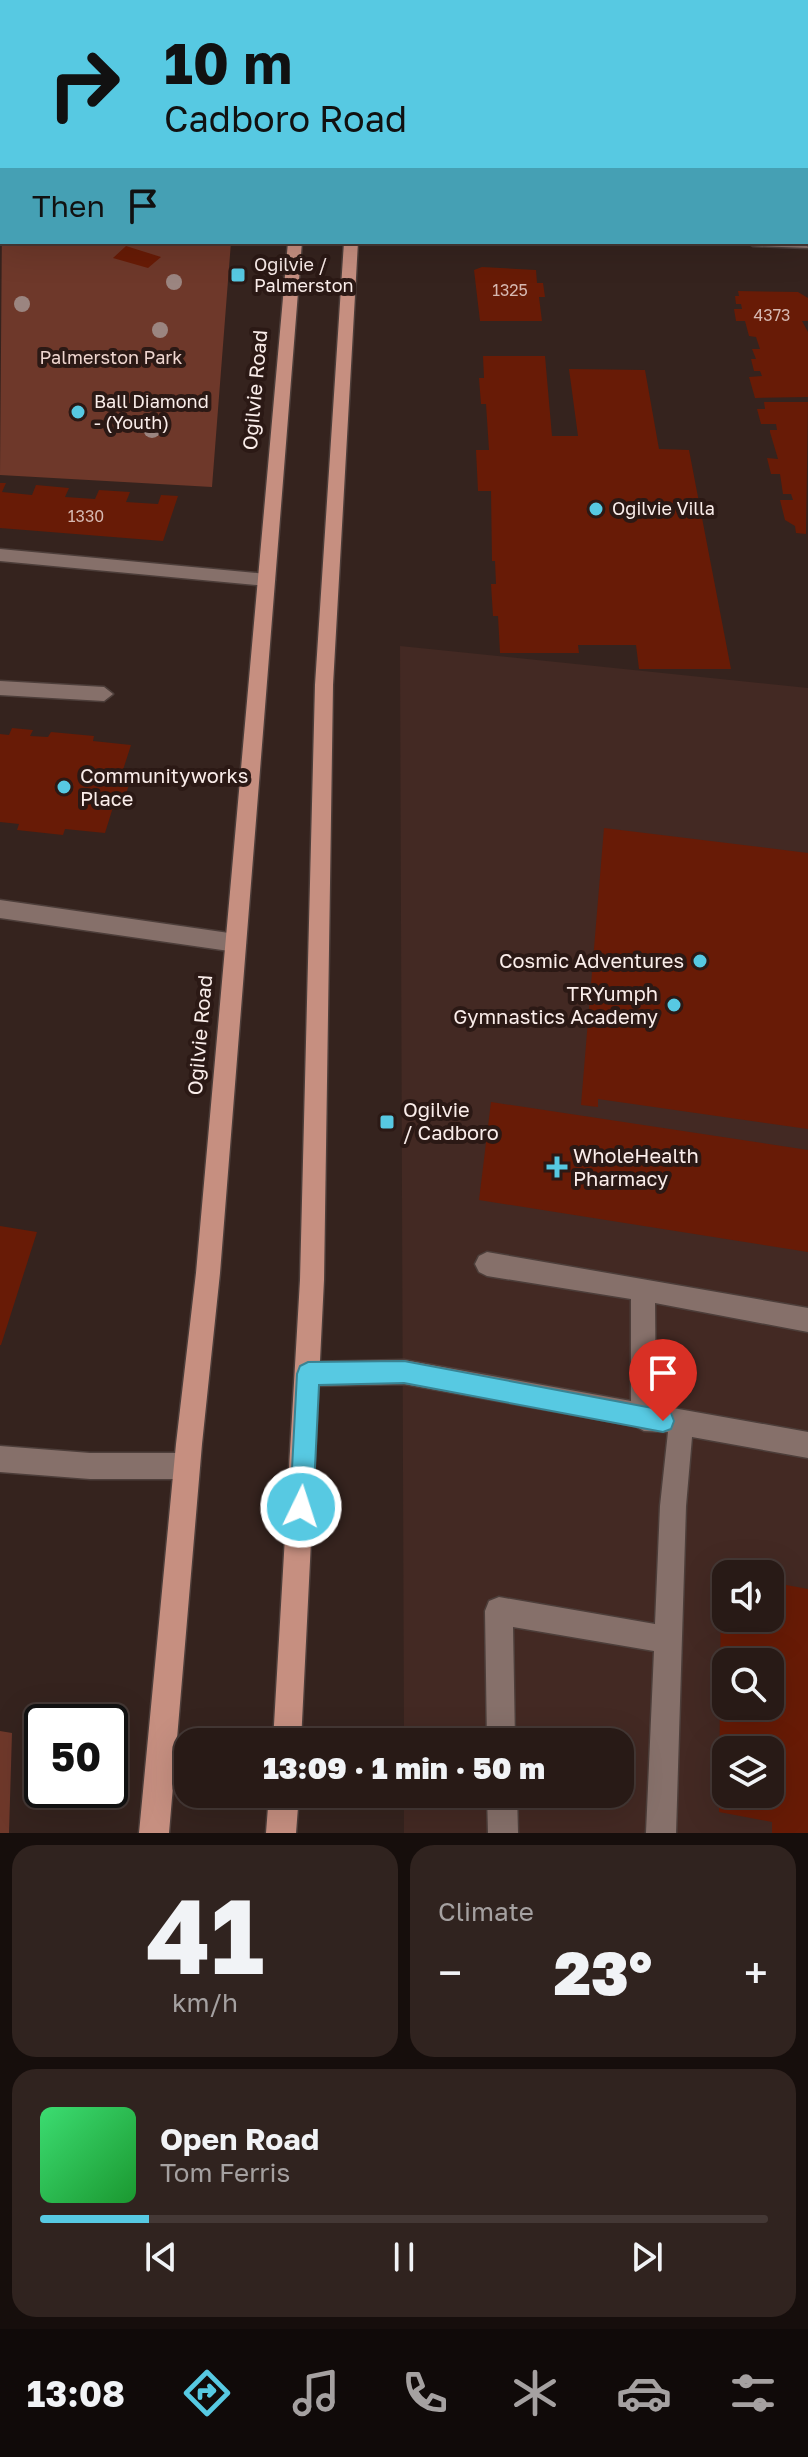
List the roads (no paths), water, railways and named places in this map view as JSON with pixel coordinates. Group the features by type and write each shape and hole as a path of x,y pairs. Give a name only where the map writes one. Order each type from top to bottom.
{"main road":[{"name":"Ogilvie Road","path":"154,1833 208,1273 295,244"},
{"path":"288,1728 308,1374 324,685 351,244"},
{"path":"281,1833 283,1808"}],"street":[{"path":"0,555 267,580"},
{"path":"0,688 104,694"},
{"path":"0,909 236,943"},
{"path":"487,1264 808,1320"},
{"path":"643,1289 644,1418"},
{"path":"308,1374 404,1372 644,1418 808,1445"},
{"path":"661,1833 673,1506 681,1424"},
{"path":"0,1459 90,1466 187,1466"},
{"path":"501,1728 499,1611 668,1640"},
{"path":"502,1808 503,1833"}],"place":[{"name":"Ogilvie / Palmerston","path":"238,275"},
{"name":"Ball Diamond - (Youth)","path":"78,412"},
{"name":"Ogilvie Villa","path":"596,509"},
{"name":"Communityworks Place","path":"64,787"},
{"name":"Cosmic Adventures","path":"700,961"},
{"name":"TRYumph Gymnastics Academy","path":"674,1005"},
{"name":"Ogilvie / Cadboro","path":"387,1122"},
{"name":"WholeHealth Pharmacy","path":"557,1167"}],"park label":[{"name":"Palmerston Park","path":"111,358"}]}
